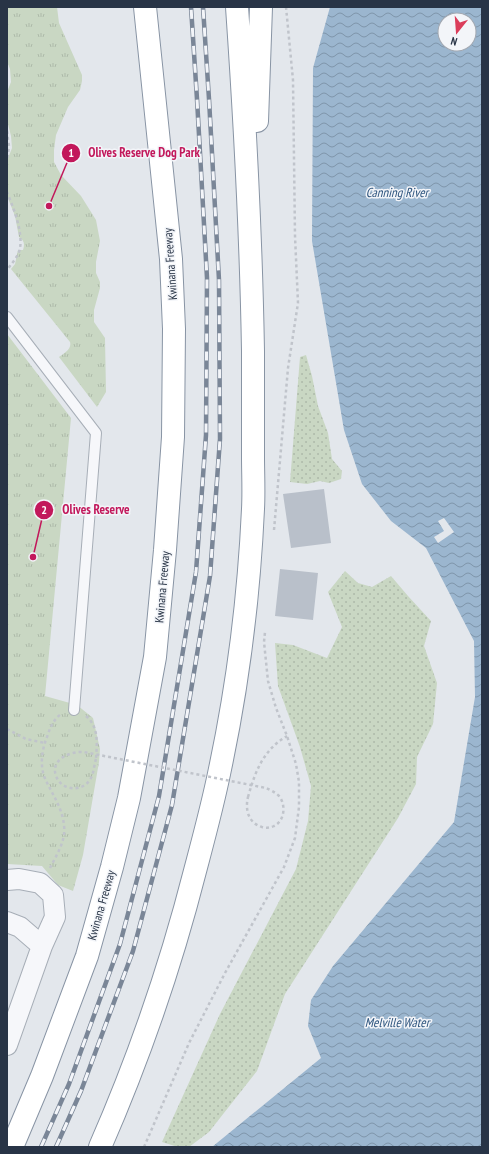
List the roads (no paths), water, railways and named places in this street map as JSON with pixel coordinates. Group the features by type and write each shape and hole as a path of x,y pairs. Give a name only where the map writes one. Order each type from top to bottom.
{"highway":[{"path":"141,7 148,36"},
{"name":"Kwinana Freeway","path":"12,1147 42,1076 89,948 112,867 129,798 155,657 165,550 173,438 174,329 171,259 145,7"},
{"path":"100,1147 136,1059 166,973 187,903 220,770 231,714 240,655 253,508 254,399 248,194 244,103 237,7"},
{"path":"252,298 261,7"}],"street":[{"path":"7,880 19,879 40,883 53,895 55,918 42,946 7,1045"},
{"path":"7,922 20,927 42,946"}],"lane":[{"path":"7,317 96,433 74,710"}],"water":[{"name":"Canning River","path":"330,7 482,7 482,1147 212,1147 321,1058 308,1026 311,1000 333,966 454,822 475,697 474,641 426,548 391,521 362,484 344,430 312,241 313,68"}],"railway":[{"path":"41,1147 69,1084 120,944 159,796 196,572 206,435 207,278 191,7"},
{"path":"56,1147 81,1091 133,951 172,805 210,576 220,439 219,280 203,7"}],"place":[{"name":"Olives Reserve Dog Park","path":"49,206"},
{"name":"Olives Reserve","path":"33,557"}],"water label":[{"name":"Melville Water","path":"397,1022"}]}
